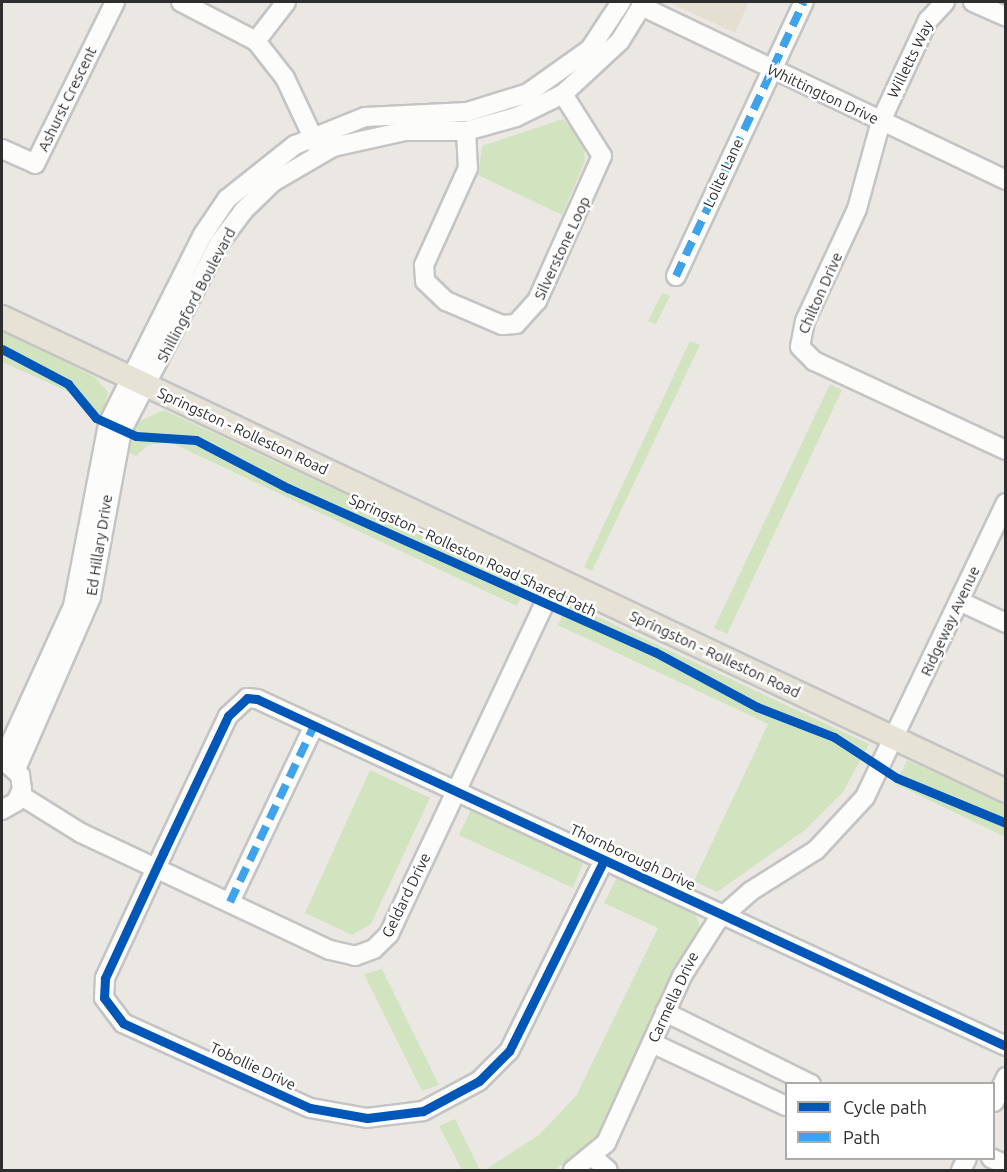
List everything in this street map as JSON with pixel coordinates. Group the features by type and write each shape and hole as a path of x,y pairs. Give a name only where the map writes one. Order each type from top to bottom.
{"main road":[{"name":"Springston - Rolleston Road","path":"2,317 1005,791"}],"street":[{"name":"Ashurst Crescent","path":"2,149 35,164 115,2"},
{"path":"181,2 256,41 285,78 320,154"},
{"path":"256,41 286,2"},
{"name":"Shillingford Boulevard","path":"138,381 227,199 263,165 313,136 365,117 466,112 528,93 590,49 621,2"},
{"name":"Lolite Lane","path":"676,276 804,2"},
{"name":"Willetts Way","path":"881,121 928,20 945,2"},
{"path":"973,2 1005,17"},
{"name":"Shillingford Boulevard","path":"138,381 220,243 243,210 273,182 320,154 371,136 466,130 516,117 563,94 620,41 642,4"},
{"name":"Whittington Drive","path":"642,4 771,69 1005,180"},
{"name":"Silverstone Loop","path":"466,130 468,168 424,265 425,281 446,302 502,325 516,324 537,301 602,156 563,94"},
{"name":"Chilton Drive","path":"881,121 857,209 805,321 800,347 814,361 1005,450"},
{"name":"Ed Hillary Drive","path":"6,764 73,606 97,464 138,381"},
{"name":"Ridgeway Avenue","path":"894,739 1005,502"},
{"name":"Geldard Drive","path":"20,795 81,834 339,953 374,949 389,934 556,579"},
{"path":"959,601 1005,623"},
{"name":"Thornborough Drive","path":"247,698 456,791 1005,1046"},
{"name":"Tobollie Drive","path":"247,698 228,716 105,978 104,998 115,1017 292,1101 338,1115 384,1118 423,1112 454,1098 509,1051 604,860"},
{"path":"230,902 314,726"},
{"name":"Carmella Drive","path":"573,1170 594,1158 613,1131 690,958 722,915 831,838 865,797 894,739"},
{"path":"2,810 20,795 6,764"},
{"path":"665,1012 809,1082"},
{"path":"652,1043 785,1106"},
{"path":"741,1084 755,1054"},
{"path":"995,1098 1005,1077"},
{"path":"594,1158 608,1170"}],"shaded area":[{"path":"668,2 749,2 735,33"}],"green space":[{"path":"563,119 584,144 585,161 562,215 478,175 482,146"},
{"path":"662,293 670,296 656,324 648,321"},
{"path":"2,331 95,377 108,392 103,417 69,392 2,362"},
{"path":"690,341 700,345 592,571 584,567"},
{"path":"830,384 842,390 727,634 714,628"},
{"path":"164,410 529,580 517,606 170,442 148,445 136,456 125,451 135,423"},
{"path":"568,603 869,744 843,792 805,830 717,892 694,881 768,724 558,625"},
{"path":"907,760 1005,805 1005,837 896,784"},
{"path":"370,770 430,798 371,924 352,935 305,913"},
{"path":"471,809 584,861 573,888 459,835"},
{"path":"617,877 694,911 700,926 680,959 599,1138 555,1170 485,1170 539,1135 576,1096 658,928 604,903"},
{"path":"382,969 439,1085 422,1091 364,974"},
{"path":"455,1119 480,1170 462,1170 439,1126"}],"marked path":[{"path":"676,276 804,2"},
{"path":"230,902 314,726"}],"cycle path":[{"name":"Springston - Rolleston Road Shared Path","path":"2,349 68,384 96,418 136,436 196,440 288,488 655,652 757,707 834,737 897,778 1006,823"},
{"path":"604,860 509,1051 479,1081 423,1111 367,1118 310,1108 123,1023 104,998 105,978 228,716 247,698 257,699 1006,1046"}]}
